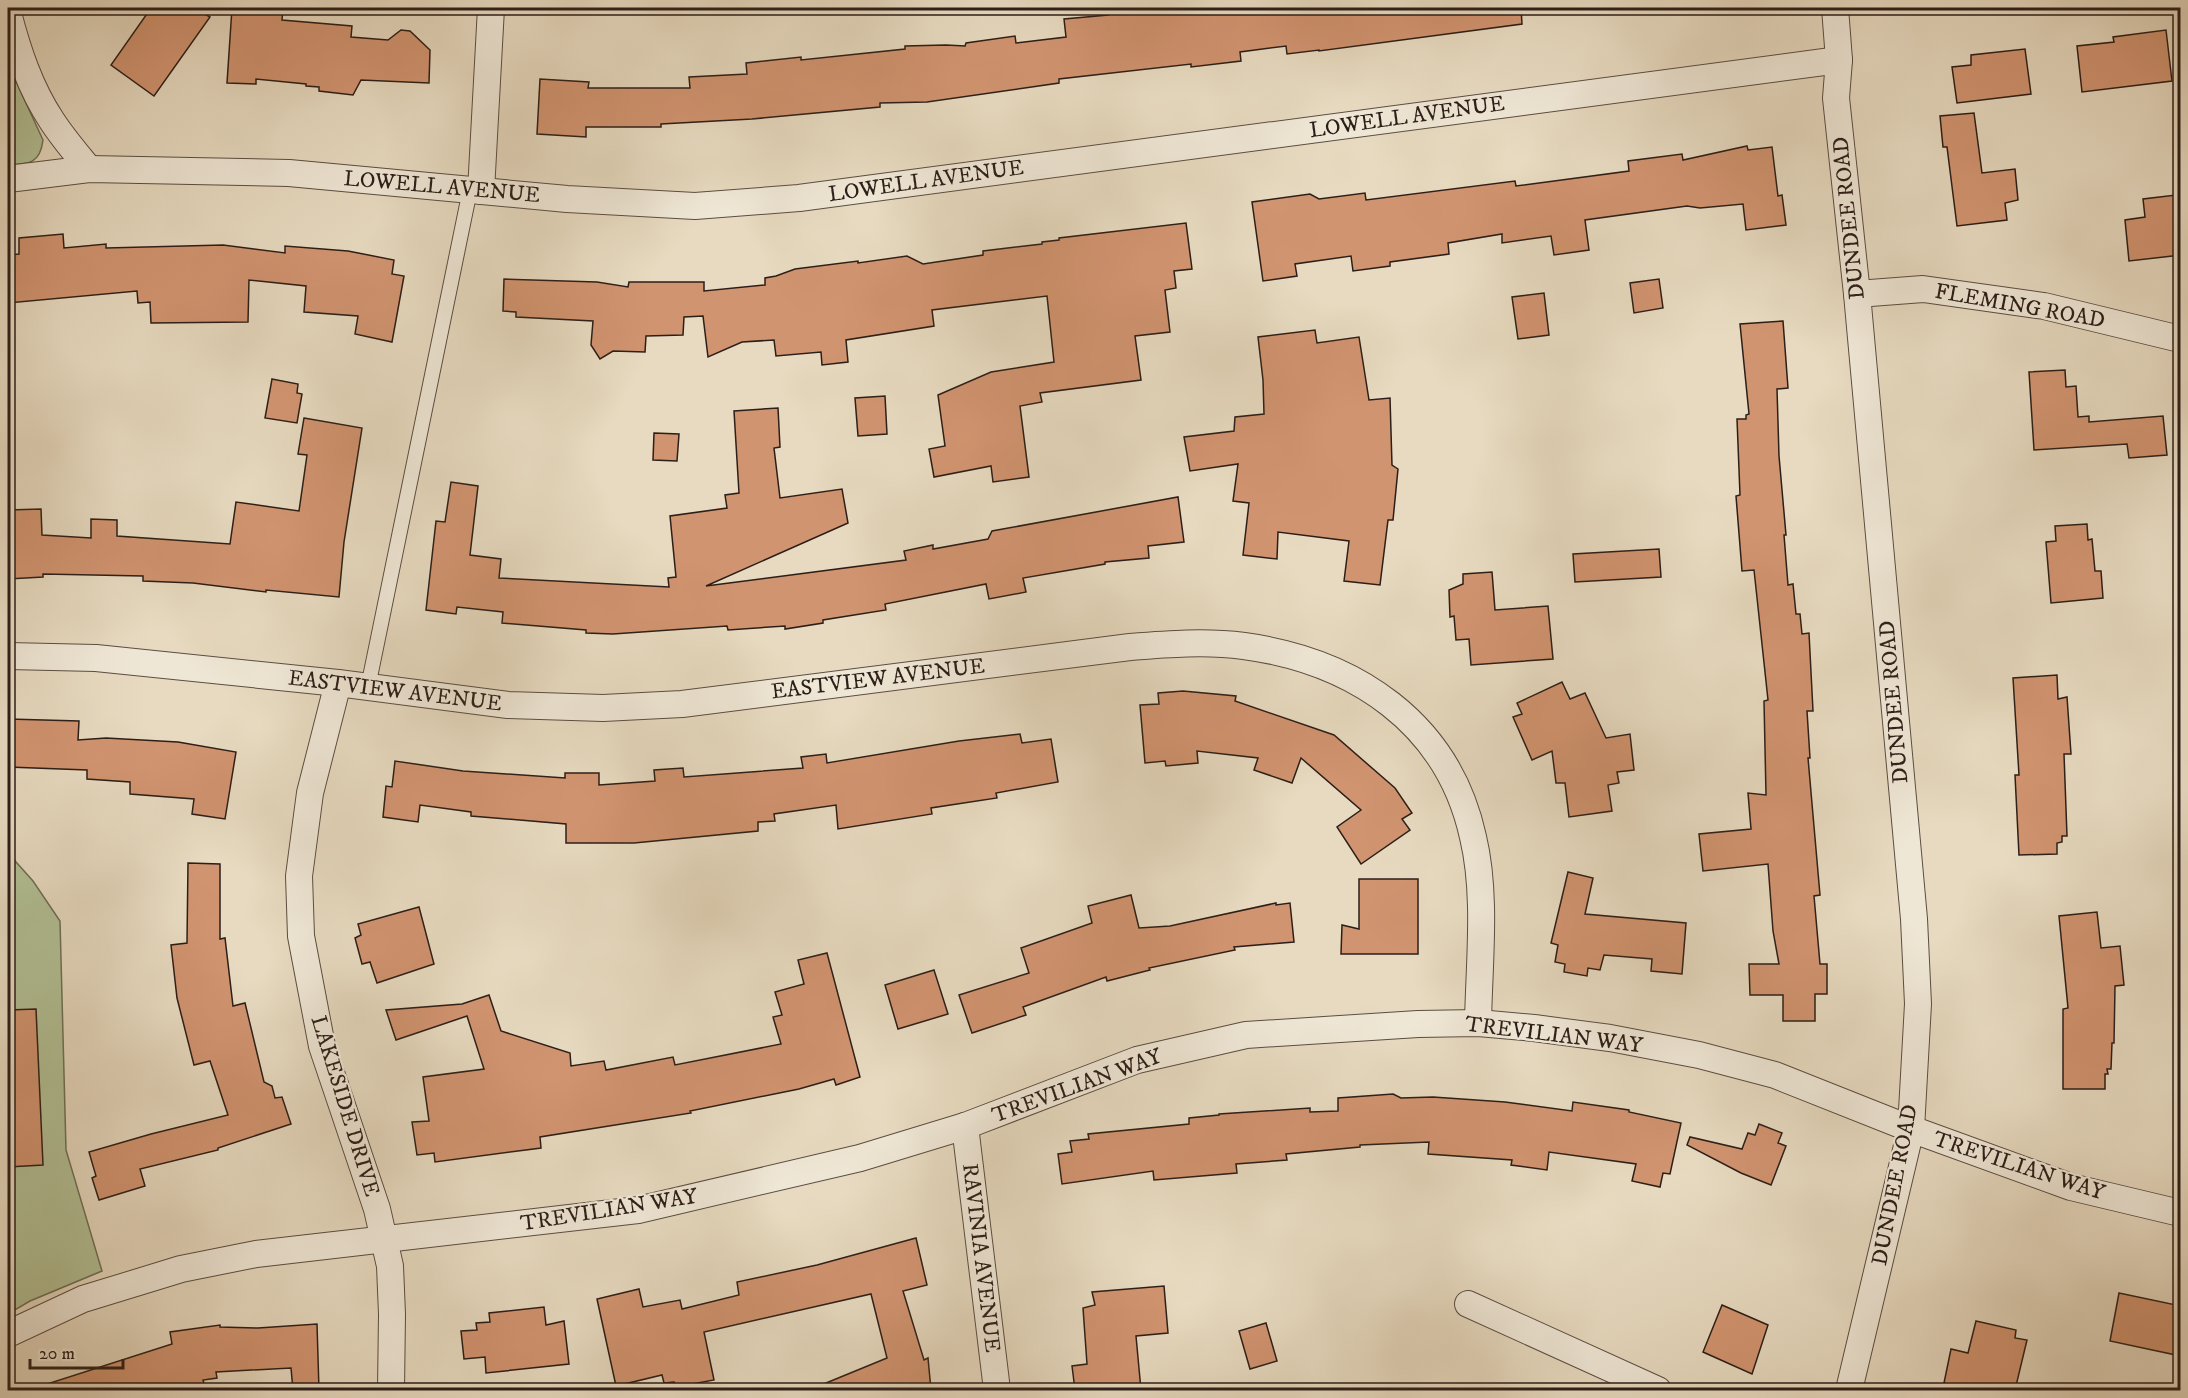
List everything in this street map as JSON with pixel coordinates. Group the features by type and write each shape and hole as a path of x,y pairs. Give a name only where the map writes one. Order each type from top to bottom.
{"street":[{"path":"475,191 491,8"},
{"name":"DUNDEE ROAD","path":"1835,8 1839,60 1836,98 1857,294 1914,919 1918,1004 1911,1130 1850,1390"},
{"path":"8,13 21,61 36,91 51,120 88,169"},
{"name":"LOWELL AVENUE","path":"8,179 88,169 289,173 567,199 695,206 798,198 1839,60"},
{"name":"FLEMING ROAD","path":"1857,294 1923,289 2044,306 2181,339"},
{"name":"EASTVIEW AVENUE","path":"8,656 96,658 338,682 508,705 603,708 682,704 1130,647 1184,643 1244,646 1298,657 1331,668 1360,682 1381,696 1428,740 1450,771 1467,812 1479,874 1478,1023"},
{"name":"LAKESIDE DRIVE","path":"338,682 310,793 298,876 301,936 322,1046 377,1209 384,1239 390,1274 391,1390"},
{"name":"TREVILIAN WAY","path":"8,1334 83,1299 182,1269 256,1254 638,1210 860,1158 965,1126 1137,1060 1246,1035 1418,1024 1478,1023 1610,1038 1700,1055 1775,1075 1911,1130 2071,1187 2181,1213"},
{"name":"RAVINIA AVENUE","path":"965,1126 997,1390"},
{"path":"1468,1305 1658,1390"}],"lane":[{"path":"368,687 475,191"}],"green space":[{"path":"8,64 43,140 39,154 32,161 8,165"},
{"path":"8,853 33,881 60,921 66,1150 102,1271 30,1301 8,1314"}],"building":[{"path":"151,8 195,8 210,17 154,96 111,65"},
{"path":"232,8 283,8 282,20 352,26 351,37 388,40 401,30 410,31 430,50 429,83 361,80 353,95 319,91 319,87 306,86 306,84 256,79 256,84 227,83"},
{"path":"1107,8 1521,8 1522,24 1319,51 1287,54 1286,46 1240,52 1241,61 1191,67 1191,64 1059,79 1059,83 927,102 880,103 880,107 752,119 661,124 661,127 586,127 586,137 537,134 540,79 589,82 588,88 690,88 689,77 747,74 746,63 801,57 801,60 905,49 905,46 965,46 966,43 1015,36 1016,43 1066,37 1064,19 1108,15"},
{"path":"2166,30 2172,81 2082,92 2077,46 2114,42 2113,37"},
{"path":"2025,49 2031,94 1957,103 1952,67 1971,65 1971,55"},
{"path":"1974,113 1982,173 2015,169 2018,200 2005,203 2007,220 1957,226 1947,147 1943,147 1940,116"},
{"path":"1747,146 1748,150 1772,147 1778,196 1782,195 1786,225 1746,230 1743,204 1700,208 1687,206 1585,220 1589,250 1554,255 1551,236 1502,243 1502,234 1448,243 1449,254 1390,262 1390,266 1353,271 1351,256 1295,264 1297,276 1263,281 1252,202 1310,194 1319,199 1365,193 1366,200 1515,181 1516,186 1629,171 1628,161 1682,154 1683,160"},
{"path":"2176,195 2181,232 2181,255 2129,261 2125,220 2145,217 2143,199"},
{"path":"1186,223 1192,269 1174,271 1176,288 1165,290 1170,332 1135,336 1141,380 1040,393 1042,402 1020,406 1029,477 993,482 991,466 934,477 929,449 945,446 938,395 991,372 1054,362 1047,296 932,310 934,326 846,340 848,362 822,365 821,352 776,356 774,340 742,342 708,357 703,316 684,317 683,335 646,336 645,352 613,351 600,359 591,345 593,321 516,317 516,312 503,311 504,279 597,282 628,287 629,282 704,282 704,291 765,285 765,278 795,269 907,256 923,264 983,255 983,251 1042,244 1042,242 1059,240 1059,238"},
{"path":"63,234 64,248 106,244 106,248 223,245 285,253 285,246 348,251 394,260 392,274 404,276 392,342 355,334 358,316 304,312 306,286 249,280 248,322 151,323 150,302 138,303 137,291 8,303 8,255 19,254 19,238"},
{"path":"1659,279 1663,308 1634,313 1630,283"},
{"path":"1544,293 1549,335 1518,339 1512,297"},
{"path":"1783,321 1788,388 1777,389 1779,456 1786,535 1784,535 1788,585 1793,584 1796,614 1800,614 1802,634 1809,633 1813,711 1807,711 1810,758 1808,758 1820,895 1814,896 1820,964 1827,964 1827,994 1815,994 1815,1021 1783,1021 1783,995 1750,995 1749,964 1779,964 1773,931 1768,864 1703,871 1699,834 1751,829 1748,793 1766,795 1764,701 1768,700 1754,570 1742,571 1736,496 1740,495 1737,419 1746,419 1746,415 1749,414 1740,324"},
{"path":"1315,330 1317,343 1359,337 1369,400 1390,398 1392,465 1398,469 1393,520 1388,520 1380,585 1344,581 1349,541 1278,532 1277,559 1243,555 1249,503 1233,501 1238,464 1190,471 1184,437 1234,431 1235,417 1264,414 1258,337"},
{"path":"2065,370 2066,387 2076,386 2078,417 2089,416 2089,422 2163,416 2167,455 2129,458 2127,444 2034,450 2029,372"},
{"path":"272,379 298,384 297,393 302,394 297,423 265,418"},
{"path":"885,396 887,434 858,436 855,398"},
{"path":"778,408 780,447 774,448 780,498 842,489 848,523 706,586 906,560 904,551 933,545 933,549 988,539 992,531 1178,497 1184,542 1148,546 1149,558 1105,562 1105,564 1023,578 1026,592 989,599 986,584 885,604 886,610 823,620 823,623 785,629 785,626 728,630 727,626 613,634 586,633 586,630 502,623 503,612 457,607 456,614 426,610 436,521 445,522 451,482 478,486 470,555 501,559 499,578 669,587 668,578 676,577 670,516 727,508 725,495 739,493 734,411"},
{"path":"304,418 362,428 344,542 339,597 266,590 266,592 193,583 143,581 143,576 43,574 43,577 8,579 8,510 41,509 42,535 91,538 91,519 117,520 117,536 230,544 236,502 299,511 307,455 298,454"},
{"path":"654,433 679,434 677,461 653,460"},
{"path":"2087,524 2088,540 2092,539 2095,571 2101,571 2103,598 2051,603 2046,542 2056,541 2055,526"},
{"path":"1659,549 1661,577 1575,582 1573,554"},
{"path":"1492,572 1495,610 1548,606 1553,659 1471,665 1469,639 1456,640 1454,616 1450,617 1449,590 1463,584 1463,574"},
{"path":"2057,675 2058,699 2067,697 2071,754 2064,754 2067,836 2062,836 2062,842 2057,843 2057,854 2019,855 2015,775 2019,775 2013,678"},
{"path":"1562,682 1570,699 1585,693 1606,738 1630,734 1634,770 1617,772 1619,783 1608,785 1612,811 1569,817 1565,783 1556,783 1552,751 1532,760 1513,717 1522,714 1517,703"},
{"path":"1183,691 1236,696 1235,701 1334,735 1395,788 1412,813 1402,819 1410,830 1361,864 1337,827 1361,810 1301,758 1292,783 1254,770 1258,758 1197,751 1198,763 1166,766 1165,761 1145,763 1140,705 1159,704 1158,693"},
{"path":"8,719 79,721 78,740 106,738 178,742 236,752 225,819 192,814 194,799 130,794 130,782 87,779 87,770 8,767"},
{"path":"1020,734 1022,743 1051,739 1058,782 996,793 997,798 931,808 932,814 838,829 836,805 774,814 775,821 758,822 758,831 634,843 566,843 566,824 471,816 471,812 420,805 418,822 383,817 386,786 392,787 395,761 463,771 565,778 565,773 599,773 599,785 655,781 654,770 683,768 684,777 803,768 801,757 826,754 827,763 959,741"},
{"path":"188,863 220,864 220,939 225,938 233,1006 245,1003 264,1082 272,1086 275,1098 282,1097 291,1124 218,1148 218,1150 140,1169 145,1186 99,1200 92,1178 96,1176 89,1152 228,1115 210,1061 194,1065 177,998 171,945 187,943"},
{"path":"1568,872 1593,878 1585,914 1686,923 1682,974 1651,971 1652,959 1604,955 1600,970 1588,968 1587,976 1564,972 1565,964 1555,962 1558,945 1551,943"},
{"path":"1359,879 1418,879 1418,954 1341,954 1342,925 1359,929"},
{"path":"1131,895 1139,928 1170,926 1276,903 1276,905 1290,903 1294,942 1234,947 1235,950 1149,968 1150,970 1107,981 1106,977 1023,1007 1026,1015 972,1033 959,995 1029,973 1021,948 1092,923 1088,906"},
{"path":"419,907 434,964 377,983 370,962 362,964 355,938 361,935 358,924"},
{"path":"2097,912 2101,948 2120,946 2124,985 2115,986 2111,1069 2107,1069 2108,1074 2105,1074 2105,1089 2063,1089 2063,1009 2068,1008 2059,916"},
{"path":"827,953 860,1077 836,1085 834,1079 799,1089 690,1111 691,1113 540,1137 541,1148 435,1162 434,1153 417,1155 412,1122 429,1121 423,1077 484,1069 467,1016 396,1040 386,1010 462,1004 489,995 501,1031 570,1053 571,1066 604,1061 606,1070 673,1057 675,1065 781,1044 773,1017 782,1015 775,992 804,984 798,960"},
{"path":"934,970 948,1014 898,1029 885,985"},
{"path":"36,1009 43,1165 8,1167 8,1010"},
{"path":"1393,1094 1401,1098 1433,1097 1505,1102 1572,1111 1573,1102 1629,1110 1629,1112 1681,1123 1670,1174 1663,1173 1660,1187 1632,1181 1636,1164 1549,1152 1547,1170 1511,1165 1512,1160 1428,1154 1429,1142 1360,1145 1360,1147 1286,1154 1287,1160 1236,1164 1237,1173 1154,1180 1153,1171 1062,1184 1058,1154 1072,1152 1070,1141 1089,1139 1088,1134 1189,1124 1189,1118 1219,1114 1310,1108 1310,1112 1338,1111 1338,1098"},
{"path":"1759,1124 1782,1133 1778,1143 1786,1146 1771,1185 1741,1173 1687,1145 1690,1137 1742,1149 1748,1133 1755,1135"},
{"path":"916,1238 927,1285 903,1291 924,1360 928,1358 931,1390 809,1390 887,1358 871,1294 704,1332 714,1380 676,1387 674,1382 664,1383 662,1375 616,1386 597,1299 639,1289 643,1307 680,1300 682,1309 739,1295 737,1282 817,1265"},
{"path":"1164,1286 1168,1333 1136,1336 1141,1390 1075,1390 1072,1366 1087,1364 1083,1308 1095,1305 1092,1292"},
{"path":"2119,1293 2181,1306 2181,1331 2176,1355 2110,1341"},
{"path":"1722,1305 1768,1325 1752,1374 1703,1352"},
{"path":"544,1307 546,1325 564,1321 569,1364 486,1373 485,1357 464,1359 461,1331 477,1330 476,1323 490,1322 489,1313"},
{"path":"1976,1321 2016,1330 2015,1338 2027,1340 2015,1390 1960,1390 1961,1387 1944,1383 1951,1349 1968,1353"},
{"path":"1266,1323 1277,1361 1250,1369 1239,1331"},
{"path":"317,1324 319,1390 293,1390 291,1368 216,1372 217,1378 203,1380 206,1390 45,1390 44,1385 172,1344 170,1332 220,1325 220,1327 258,1328"}]}
